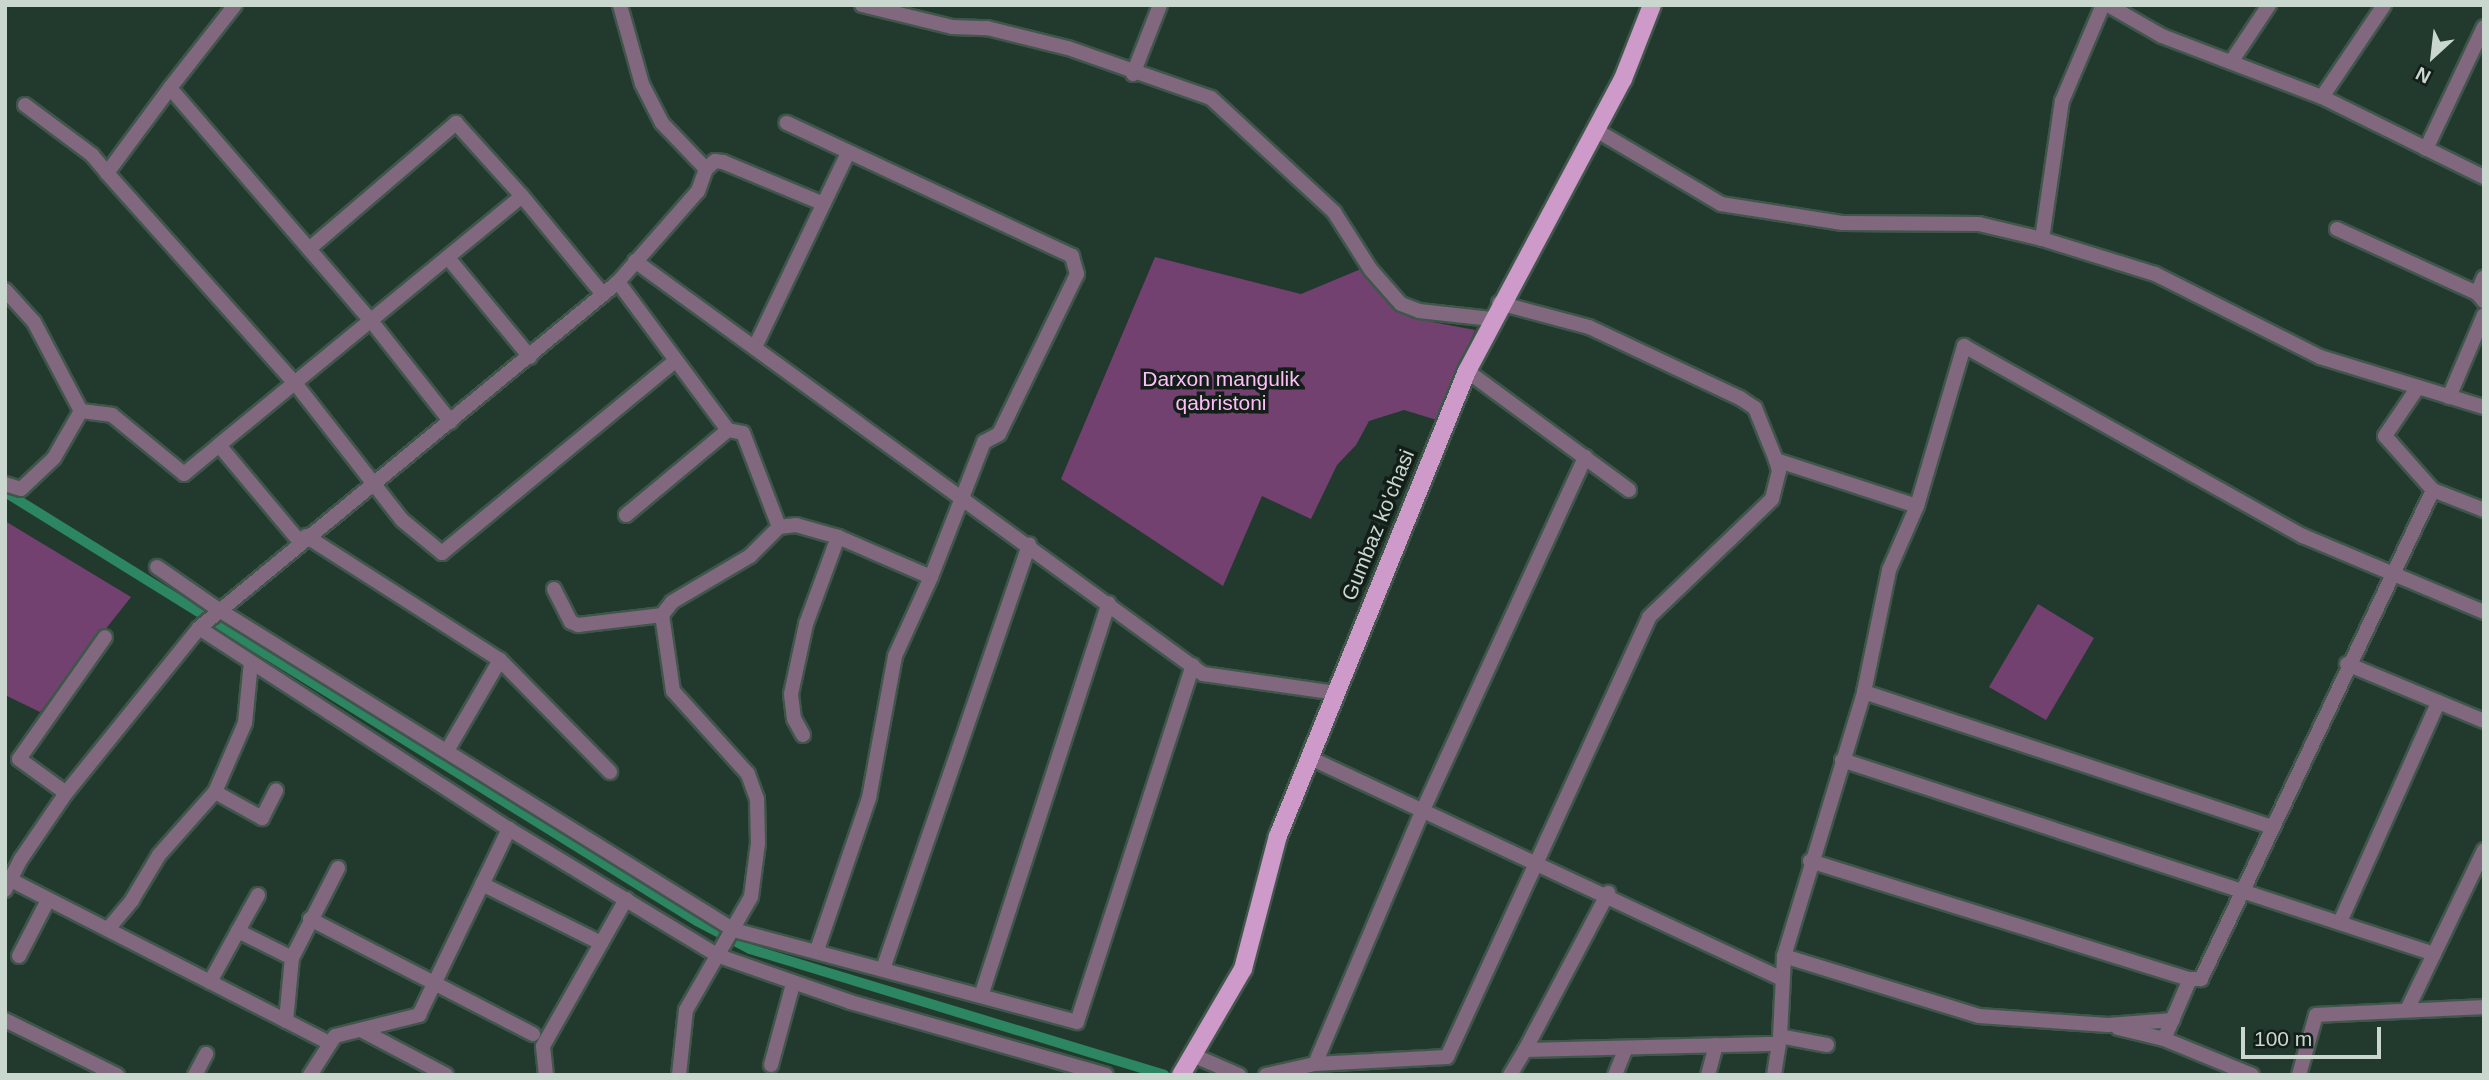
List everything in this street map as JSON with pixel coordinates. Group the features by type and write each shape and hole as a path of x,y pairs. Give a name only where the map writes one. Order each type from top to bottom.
{"main road":[{"name":"Gumbaz ko'chasi","path":"1187,1067 1243,970 1278,836 1467,371 1495,311 1637,52 1652,5"}],"street":[{"path":"107,173 235,5"},
{"path":"620,5 642,84 662,123 706,169"},
{"path":"862,5 952,27 1001,31 1068,48 1133,74 1199,92 1223,107 1334,212 1371,270 1401,304 1419,311 1495,311 1589,327 1740,398 1755,408 1776,460 1779,471 1772,499 1649,617 1538,865 1447,1057 1315,1065 1266,1075"},
{"path":"1133,74 1160,5"},
{"path":"2042,239 2062,101 2103,5"},
{"path":"2108,5 2162,36 2322,97 2484,177"},
{"path":"2231,62 2269,5"},
{"path":"2322,97 2385,5"},
{"path":"2426,149 2484,27"},
{"path":"170,88 372,322 451,422"},
{"path":"25,105 92,155 295,383 376,481 402,520 433,547 447,553 674,362"},
{"path":"309,249 456,123 522,196 603,293"},
{"path":"787,123 1076,261 1074,284 999,434 984,442 931,577 895,656 869,798 817,950"},
{"path":"1596,130 1721,204 1842,223 1979,224 2042,239 2155,274 2320,357 2484,407"},
{"path":"755,347 848,153"},
{"path":"328,1042 108,929 7,882 66,793 199,628 303,539 451,422 618,282 698,191 706,169 715,161 824,204"},
{"path":"81,411 112,415 184,474 449,259 522,196"},
{"path":"2337,229 2480,297 2484,277"},
{"path":"449,259 530,356"},
{"path":"635,261 1029,544 1203,674 1336,693"},
{"path":"618,282 674,362 728,430 740,432 746,439 779,527"},
{"path":"5,290 34,322 81,411"},
{"path":"2449,397 2484,315"},
{"path":"1774,1075 1780,1040 1780,978 1784,956 1864,692 1889,570 1917,506 1964,345 2238,502 2391,573 2484,612"},
{"path":"1467,371 1629,490"},
{"path":"2418,387 2385,436 2433,490 2484,510"},
{"path":"5,484 21,489 54,458 81,411"},
{"path":"626,515 728,430"},
{"path":"219,445 303,539 500,660 610,772"},
{"path":"1315,1065 1422,812 1585,457"},
{"path":"1776,460 1917,506"},
{"path":"1811,861 2190,979 2201,979 2347,664 2433,490"},
{"path":"554,589 571,622 578,625 662,615 672,602 750,556 779,527 796,525 838,537 931,577"},
{"path":"803,735 794,719 791,694 806,624 838,537"},
{"path":"883,969 1029,544"},
{"path":"157,567 219,610 447,749 732,933 817,950 981,996 1077,1028 1192,664"},
{"path":"981,996 1109,603"},
{"path":"662,615 673,691 748,774 757,799 758,843 751,897 686,1010 680,1075"},
{"path":"199,628 509,829 720,953 793,984 1107,1075"},
{"path":"66,793 19,759 105,637"},
{"path":"447,749 500,660"},
{"path":"108,929 132,901 159,855 215,792 245,723 251,662"},
{"path":"2347,664 2484,721"},
{"path":"1864,692 2273,827"},
{"path":"2340,922 2438,703"},
{"path":"1308,757 1538,865 1608,894 1780,978"},
{"path":"1842,760 2434,954"},
{"path":"215,792 262,818 276,790"},
{"path":"310,1075 328,1042 335,1036 419,1016 509,829"},
{"path":"2409,1008 2484,850"},
{"path":"286,1021 292,958 338,868"},
{"path":"482,884 601,943"},
{"path":"1510,1075 1608,894"},
{"path":"210,982 258,895"},
{"path":"546,1075 543,1046 626,899"},
{"path":"19,956 48,900"},
{"path":"310,919 533,1034"},
{"path":"238,931 292,958"},
{"path":"1784,956 1979,1016 2108,1025 2173,1020"},
{"path":"2164,1039 2190,979"},
{"path":"771,1065 793,984"},
{"path":"2305,1073 2316,1015 2409,1008 2484,1007"},
{"path":"5,1020 117,1075"},
{"path":"2108,1025 2164,1039 2252,1075"},
{"path":"363,1031 446,1075"},
{"path":"1525,1050 1716,1045 1780,1040 1827,1045"},
{"path":"1708,1075 1716,1045"},
{"path":"1615,1075 1626,1048"},
{"path":"195,1075 206,1054"},
{"path":"1187,1067 1239,1075"}],"green space":[{"name":"Darxon mangulik qabristoni","path":"1155,257 1301,294 1361,269 1388,303 1411,318 1475,330 1437,420 1404,410 1369,421 1356,445 1337,465 1311,519 1262,496 1223,586 1061,479"},
{"path":"5,521 131,597 40,712 5,695"},
{"path":"2038,604 2094,638 2046,720 1989,687"}],"waterway":[{"path":"5,492 697,921 750,949 1164,1075"}]}
